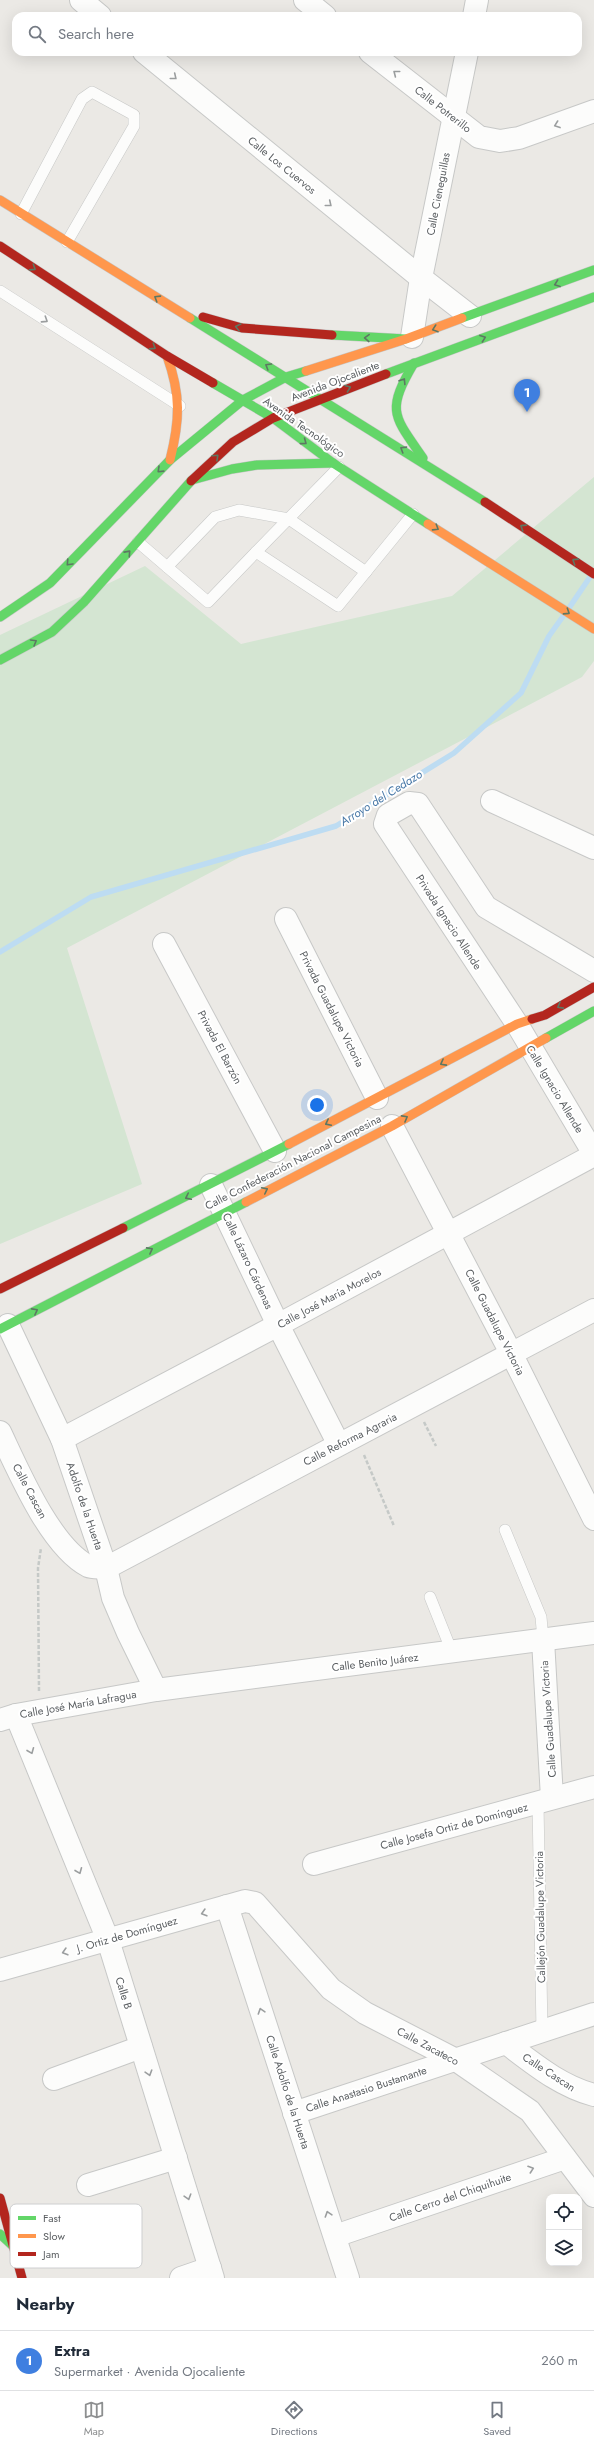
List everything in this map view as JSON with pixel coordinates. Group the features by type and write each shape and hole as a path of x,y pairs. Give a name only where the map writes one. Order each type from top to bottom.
{"main road":[{"path":"0,200 427,464 594,574"},
{"name":"Avenida Tecnológico","path":"0,246 167,356 273,418 336,465 594,629"},
{"name":"Avenida Ojocaliente","path":"0,617 50,583 117,512 170,460 243,400 286,377 409,338 594,270"},
{"name":"Avenida Ojocaliente","path":"0,660 52,632 84,602 192,480 232,442 273,418 320,398 594,297"},
{"path":"176,310 242,328 327,336 409,338"},
{"path":"167,356 177,381 180,406 179,427 170,460"},
{"path":"414,363 396,391 394,405 396,419 427,464"},
{"path":"192,480 232,469 257,465 336,465"},
{"name":"Calle Confederación Nacional Campesina","path":"0,1289 211,1185 517,1024 545,1015 594,987"},
{"name":"Calle Confederación Nacional Campesina","path":"4,1327 224,1211 392,1126 594,1011"},
{"path":"0,2198 10,2233"},
{"path":"0,2234 10,2243"},
{"path":"19,2268 22,2278"}],"street":[{"path":"81,0 95,12"},
{"path":"304,0 320,12"},
{"path":"475,12 477,0"},
{"name":"Calle Los Cuervos","path":"149,56 421,278 470,316"},
{"name":"Calle Potrerillo","path":"375,56 479,137 500,141 519,138 594,111"},
{"name":"Calle Cieneguillas","path":"409,338 466,56"},
{"path":"492,801 594,848"},
{"name":"Privada Ignacio Allende","path":"517,1024 385,824 388,815 409,803 418,804 486,907 594,971"},
{"name":"Privada Guadalupe Victoria","path":"286,919 377,1098"},
{"name":"Privada El Barzón","path":"164,944 275,1151"},
{"name":"Calle Ignacio Allende","path":"517,1024 594,1154"},
{"name":"Calle Guadalupe Victoria","path":"392,1126 512,1355 594,1519"},
{"name":"Calle José María Morelos","path":"62,1438 278,1326 594,1154"},
{"name":"Calle Lázaro Cárdenas","path":"211,1185 278,1326 347,1439"},
{"name":"Calle Reforma Agraria","path":"106,1568 347,1439 512,1355 594,1310"},
{"name":"Adolfo de la Huerta","path":"4,1327 62,1438 106,1568 113,1598 128,1633 156,1690"},
{"name":"Calle Cascan","path":"0,1432 45,1520 67,1548 89,1566 106,1568"},
{"name":"Calle Benito Juárez","path":"156,1690 594,1633"},
{"name":"Calle Guadalupe Victoria","path":"543,1640 545,1801"},
{"name":"Calle José María Lafragua","path":"8,1717 39,1710 156,1690"},
{"name":"Calle B","path":"8,1717 108,1940 212,2273"},
{"name":"Calle Josefa Ortiz de Domínguez","path":"314,1864 594,1787"},
{"name":"J. Ortiz de Domínguez","path":"0,1970 245,1901 255,1903"},
{"name":"Calle Zacateco","path":"255,1903 331,1989 366,2013 456,2060 530,2111 594,2196"},
{"name":"Calle Adolfo de la Huerta","path":"227,1906 348,2278"},
{"name":"Calle Anastasio Bustamante","path":"294,2113 594,2014"},
{"name":"Calle Cascan","path":"506,2043 542,2070 572,2089 594,2095"},
{"path":"54,2079 141,2047"},
{"path":"88,2185 176,2158"},
{"name":"Calle Cerro del Chiquihuite","path":"335,2236 565,2158"},
{"path":"181,2278 212,2273"}],"lane":[{"path":"21,214 82,99 92,92 134,115 134,126 67,242"},
{"path":"0,291 180,406"},
{"path":"138,542 208,602 336,465"},
{"path":"168,567 215,517 239,510 288,518 366,572"},
{"path":"256,552 338,606 413,514"},
{"path":"505,1530 541,1617 543,1640"},
{"path":"430,1597 452,1652"},
{"name":"Callejón Guadalupe Victoria","path":"542,2032 545,1801"}],"path":[{"path":"416,1405 436,1446"},
{"path":"347,1439 394,1526"},
{"path":"39,1710 38,1568 45,1520"}],"green space":[{"path":"594,477 594,661 582,677 67,948 142,1184 0,1244 0,635 145,566 241,644 452,596"}],"waterway":[{"name":"Arroyo del Cedazo","path":"569,608 590,577"},
{"name":"Arroyo del Cedazo","path":"0,952 91,897 336,826 454,753 521,693 549,636 564,615"}],"traffic: fast":[{"path":"462,318 594,270"},
{"path":"386,374 594,297"},
{"path":"190,318 485,502"},
{"path":"332,335 406,339"},
{"path":"414,363 399,392 397,412 405,432 423,458"},
{"path":"0,617 50,583 170,460 243,400 286,377 306,371"},
{"path":"213,383 273,418 333,463 428,524"},
{"path":"192,480 232,469 257,465 333,463"},
{"path":"0,660 52,632 84,602 191,481"},
{"path":"546,1038 594,1011"},
{"path":"123,1228 289,1144"},
{"path":"0,1329 246,1202"},
{"path":"0,2234 10,2243"}],"traffic: slow":[{"path":"0,200 190,318"},
{"path":"306,371 406,339 462,318"},
{"path":"167,356 175,383 178,408 176,432 170,460"},
{"path":"428,524 594,629"},
{"path":"289,1144 517,1024 532,1019"},
{"path":"246,1202 392,1126 546,1038"}],"traffic: jam":[{"path":"0,246 167,356 213,383"},
{"path":"203,317 242,328 332,335"},
{"path":"191,481 233,442 273,418 386,374"},
{"path":"485,502 594,574"},
{"path":"532,1019 545,1015 594,987"},
{"path":"0,1289 123,1228"},
{"path":"0,2198 10,2234"},
{"path":"19,2268 22,2278"}],"place":[{"name":"Extra","path":"527,412"}]}
